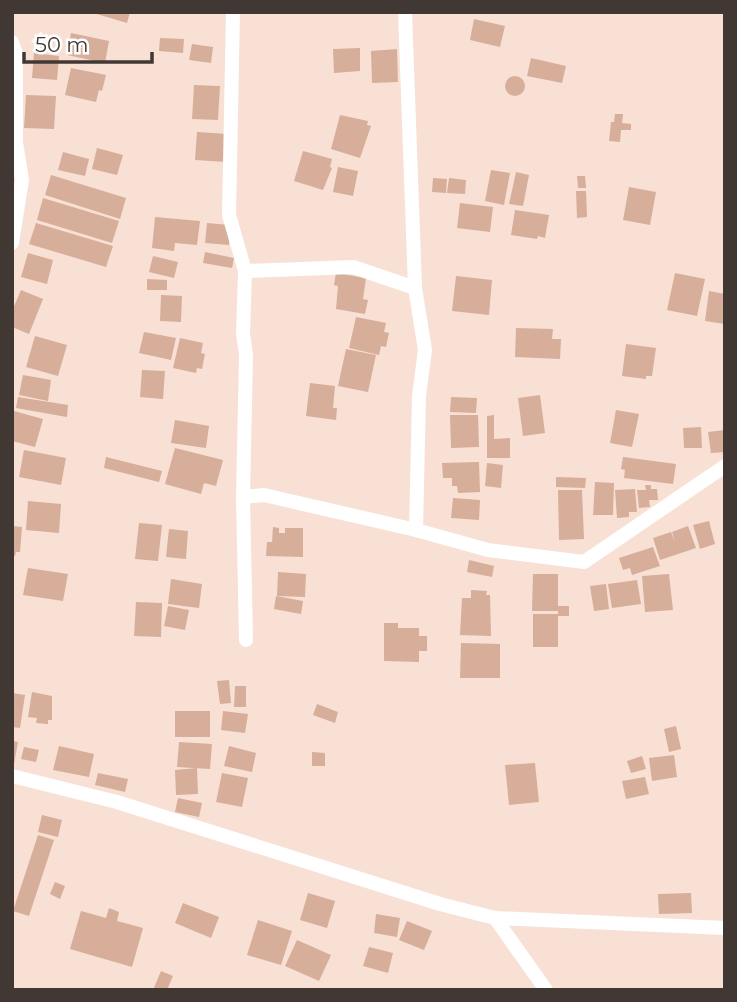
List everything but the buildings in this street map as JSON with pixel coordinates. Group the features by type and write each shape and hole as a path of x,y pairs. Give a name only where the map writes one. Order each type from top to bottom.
{"street":[{"path":"233,12 229,215 245,271 243,497 246,640"},
{"path":"405,12 415,288 425,350 419,396 416,530"},
{"path":"12,42 16,54 16,142 22,180 12,243"},
{"path":"245,271 353,267 415,288"},
{"path":"243,497 264,495 416,530 488,550 584,562 725,466"},
{"path":"12,776 117,802 440,904 495,918 725,928"},
{"path":"495,918 546,990"}]}
